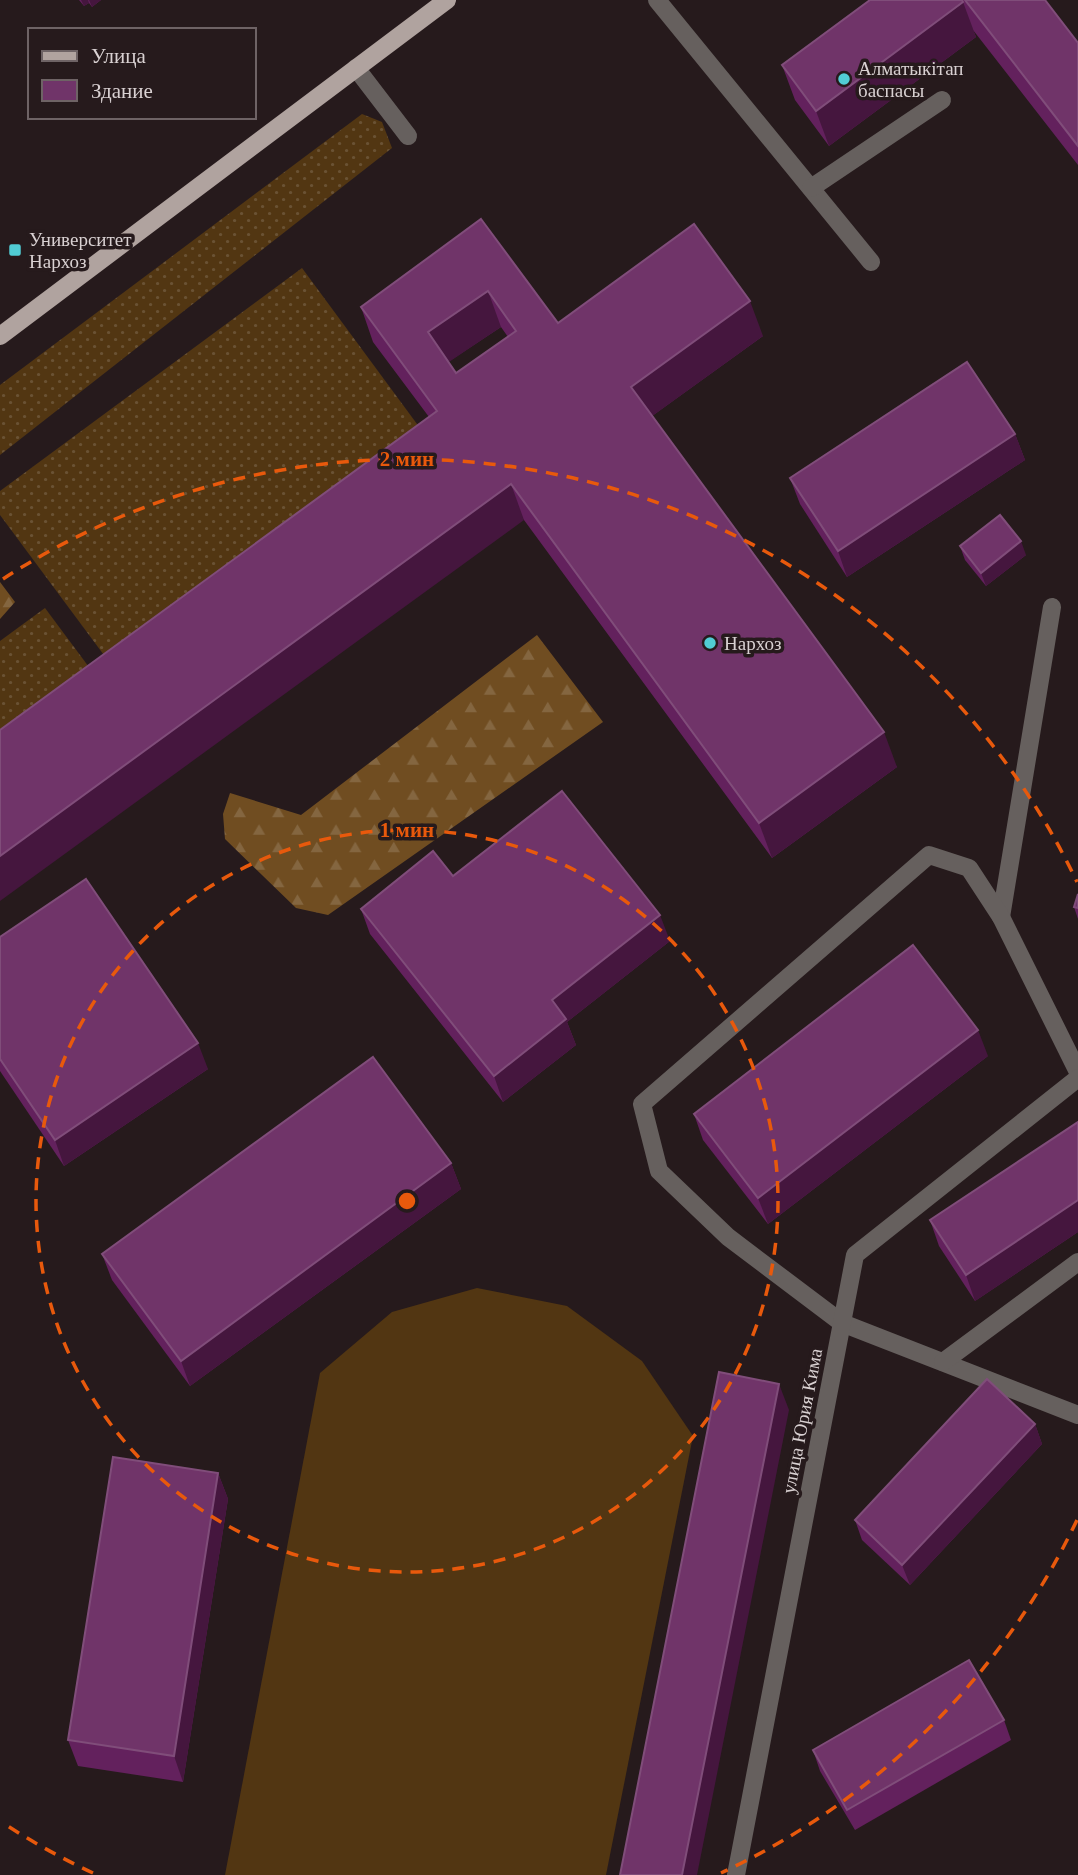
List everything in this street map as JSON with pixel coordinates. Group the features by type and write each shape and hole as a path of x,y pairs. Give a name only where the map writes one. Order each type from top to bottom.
{"main road":[{"path":"0,336 447,0"}],"street":[{"path":"657,0 871,262"},
{"path":"356,68 408,136"},
{"path":"811,188 942,100"},
{"path":"1001,917 1052,607"},
{"path":"1078,1075 1001,917 969,868 929,855 642,1104 659,1171 728,1237 842,1323 1078,1415"},
{"name":"улица Юрия Кима","path":"736,1875 855,1255 1078,1075"},
{"path":"943,1362 1078,1262"}],"shaded area":[{"path":"362,114 382,122 392,148 0,455 0,385"},
{"path":"302,268 431,443 118,674 0,515 0,491"},
{"path":"45,608 103,686 0,761 0,641"},
{"path":"477,1288 567,1306 642,1361 693,1436 606,1875 225,1875 320,1373 392,1312"}],"green space":[{"path":"0,582 15,602 0,619"},
{"path":"537,635 603,722 328,915 296,908 225,839 223,814 230,793 301,815"}],"building":[{"path":"870,0 963,2 816,111 782,65"},
{"path":"965,0 1045,0 1078,43 1078,146"},
{"name":"Нархоз","path":"481,219 558,323 694,224 750,301 631,387 884,732 759,823 511,484 0,856 0,730 437,411 361,307","holes":["488,291 516,331 456,373 428,332"]},
{"path":"967,362 1015,434 838,551 790,478"},
{"path":"1000,515 1021,541 981,573 960,546"},
{"path":"562,791 660,915 552,1000 566,1019 494,1076 361,909 433,851 453,876"},
{"path":"86,879 198,1043 55,1140 0,1059 0,937"},
{"path":"913,945 978,1030 758,1198 694,1114"},
{"path":"373,1057 451,1163 181,1361 102,1254"},
{"path":"1078,1122 1078,1200 966,1275 930,1220"},
{"path":"719,1372 779,1384 682,1875 620,1875"},
{"path":"987,1379 1035,1424 902,1565 855,1520"},
{"path":"113,1457 218,1473 174,1756 68,1740"},
{"path":"969,1660 1004,1720 847,1810 813,1750"}],"place":[{"name":"Алматыкітап баспасы","path":"844,79"},
{"name":"Университет Нархоз","path":"15,250"},
{"name":"Нархоз","path":"710,643"}]}
